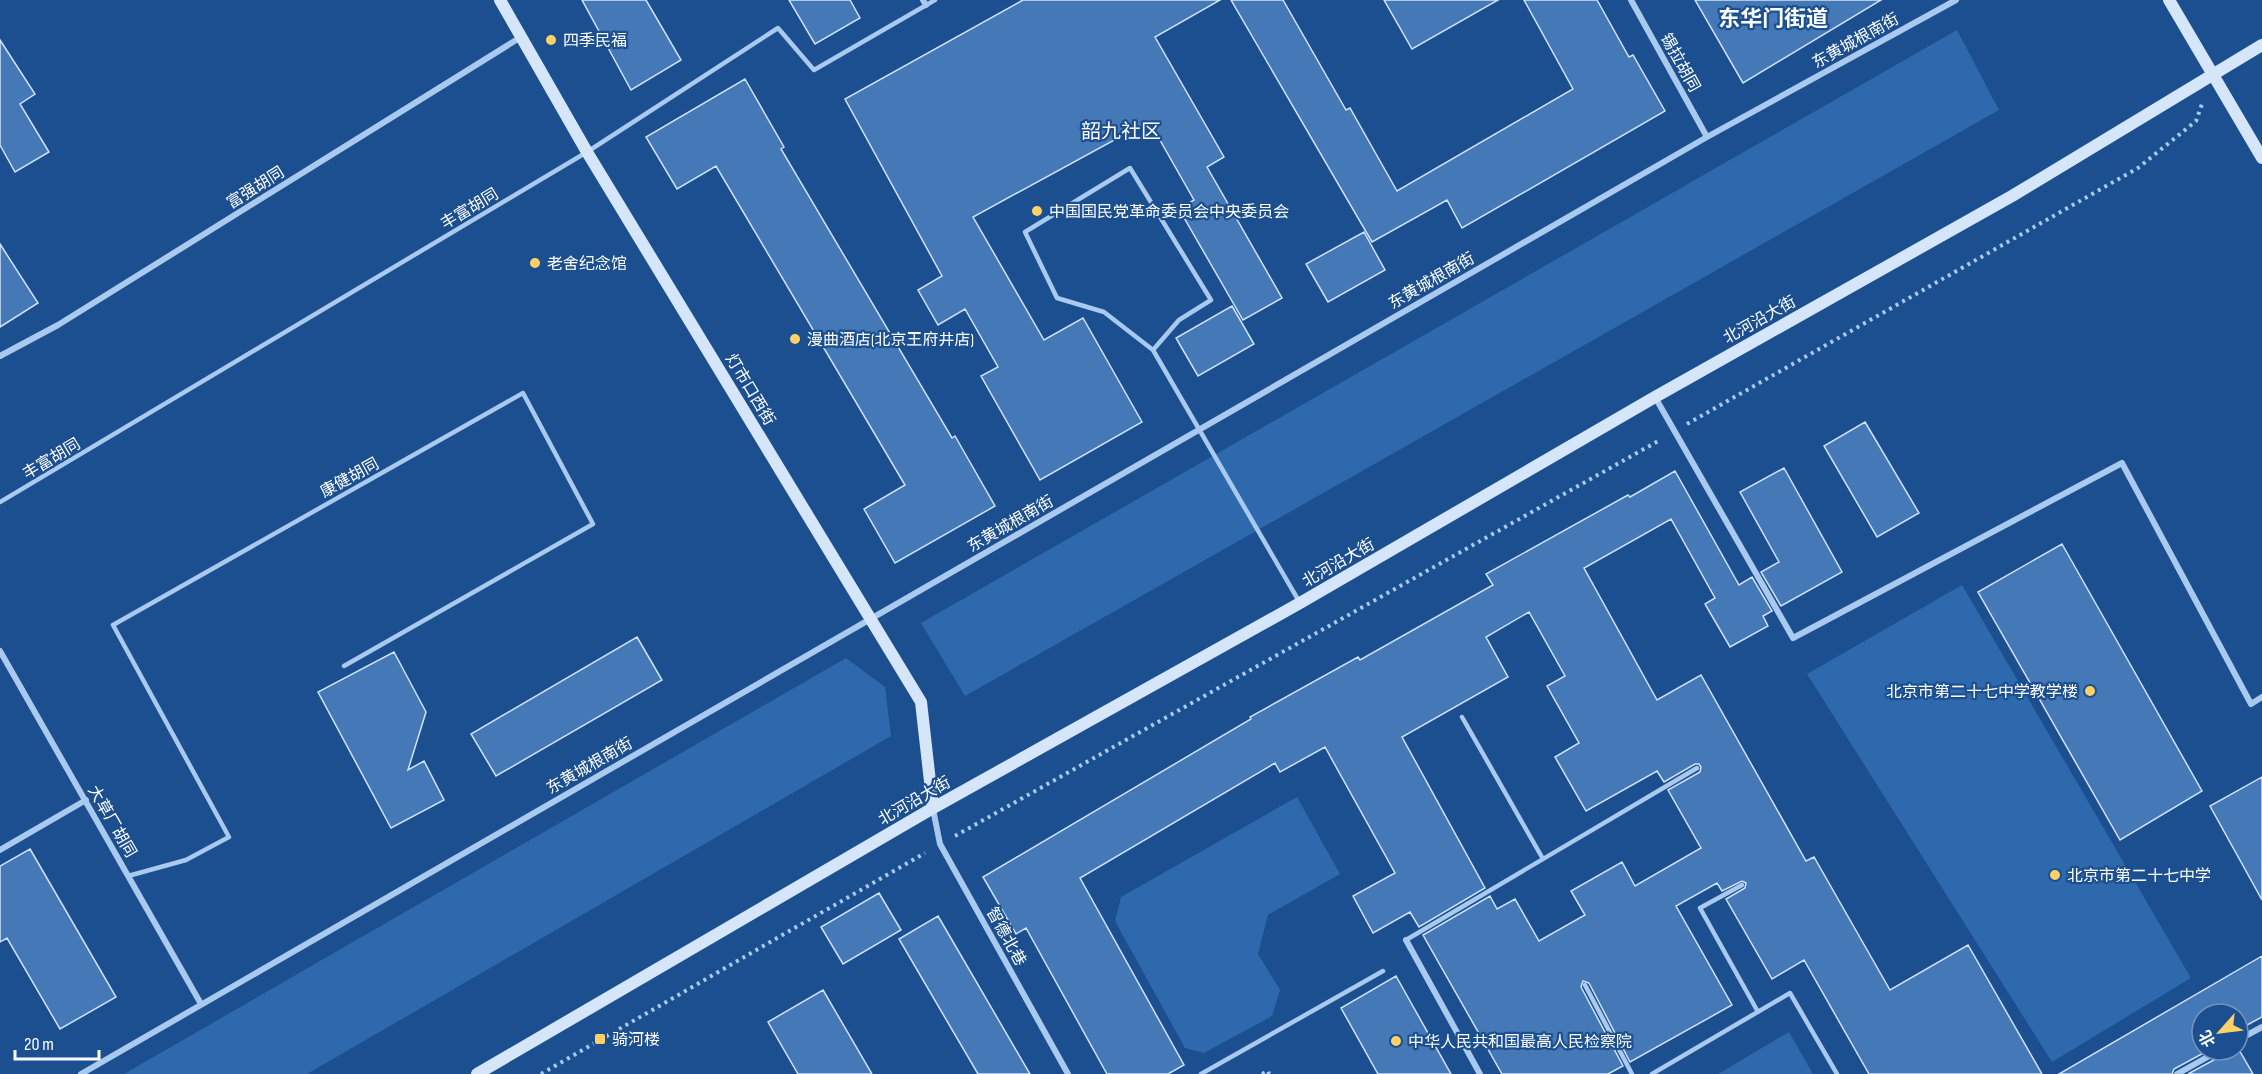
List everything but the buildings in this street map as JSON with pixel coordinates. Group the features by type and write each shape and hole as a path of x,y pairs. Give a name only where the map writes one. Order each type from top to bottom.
{"main road":[{"name":"灯市口西街","path":"500,0 587,152 921,702 933,808"},
{"path":"2169,0 2262,158"},
{"name":"北河沿大街","path":"477,1074 933,808 1300,603 1655,397 2012,196 2262,45"}],"street":[{"name":"锡拉胡同","path":"1631,0 1707,137"},
{"name":"东黄城根南街","path":"81,1074 1707,137 1956,0"},
{"name":"富强胡同","path":"0,356 58,325 521,36"},
{"path":"1655,397 1793,638 2122,463 2251,704 2262,697"},
{"name":"大草厂胡同","path":"0,651 201,1004"},
{"path":"0,850 86,800"},
{"name":"智德北巷","path":"933,808 940,844 1068,1074"},
{"path":"1406,940 1480,1074"},
{"path":"2177,1074 2198,1062"}],"lane":[{"name":"丰富胡同","path":"0,502 587,152 778,28 814,70 925,2 935,0"},
{"path":"1153,350 1179,320 1211,300 1130,168 1025,232 1057,298 1104,312 1153,350 1300,603"},
{"name":"康健胡同","path":"128,876 186,860 229,837 113,625 523,393 593,524 344,666"},
{"path":"1462,717 1543,858"},
{"path":"1406,940 1697,768"},
{"path":"1742,885 1700,908 1758,1012"},
{"path":"1201,1074 1383,971"},
{"path":"1585,986 1632,1074"},
{"path":"1652,1074 1790,993 1837,1074"}],"path":[{"path":"541,1074 940,844 2138,168 2196,121 2212,75"},
{"path":"1263,1074 1268,1071 1269,1074"}],"shaded area":[{"path":"1957,30 1999,110 965,696 921,623"},
{"path":"1962,585 2191,978 2052,1062 1807,674"},
{"path":"846,658 885,687 891,736 307,1074 124,1074"},
{"path":"1297,797 1340,874 1268,915 1258,954 1280,990 1272,1016 1204,1053 1185,1048 1115,921 1121,897"},
{"path":"1789,1032 1813,1074 1718,1074"}],"place":[{"name":"四季民福","path":"551,40"},
{"name":"中国国民党革命委员会中央委员会","path":"1037,211"},
{"name":"老舍纪念馆","path":"535,263"},
{"name":"漫曲酒店(北京王府井店)","path":"795,339"},
{"name":"北京市第二十七中学教学楼","path":"2090,691"},
{"name":"北京市第二十七中学","path":"2055,875"},
{"name":"骑河楼","path":"600,1039"},
{"name":"中华人民共和国最高人民检察院","path":"1396,1041"}],"district":[{"name":"东华门街道","path":"1773,18"},
{"name":"韶九社区","path":"1121,131"}]}
